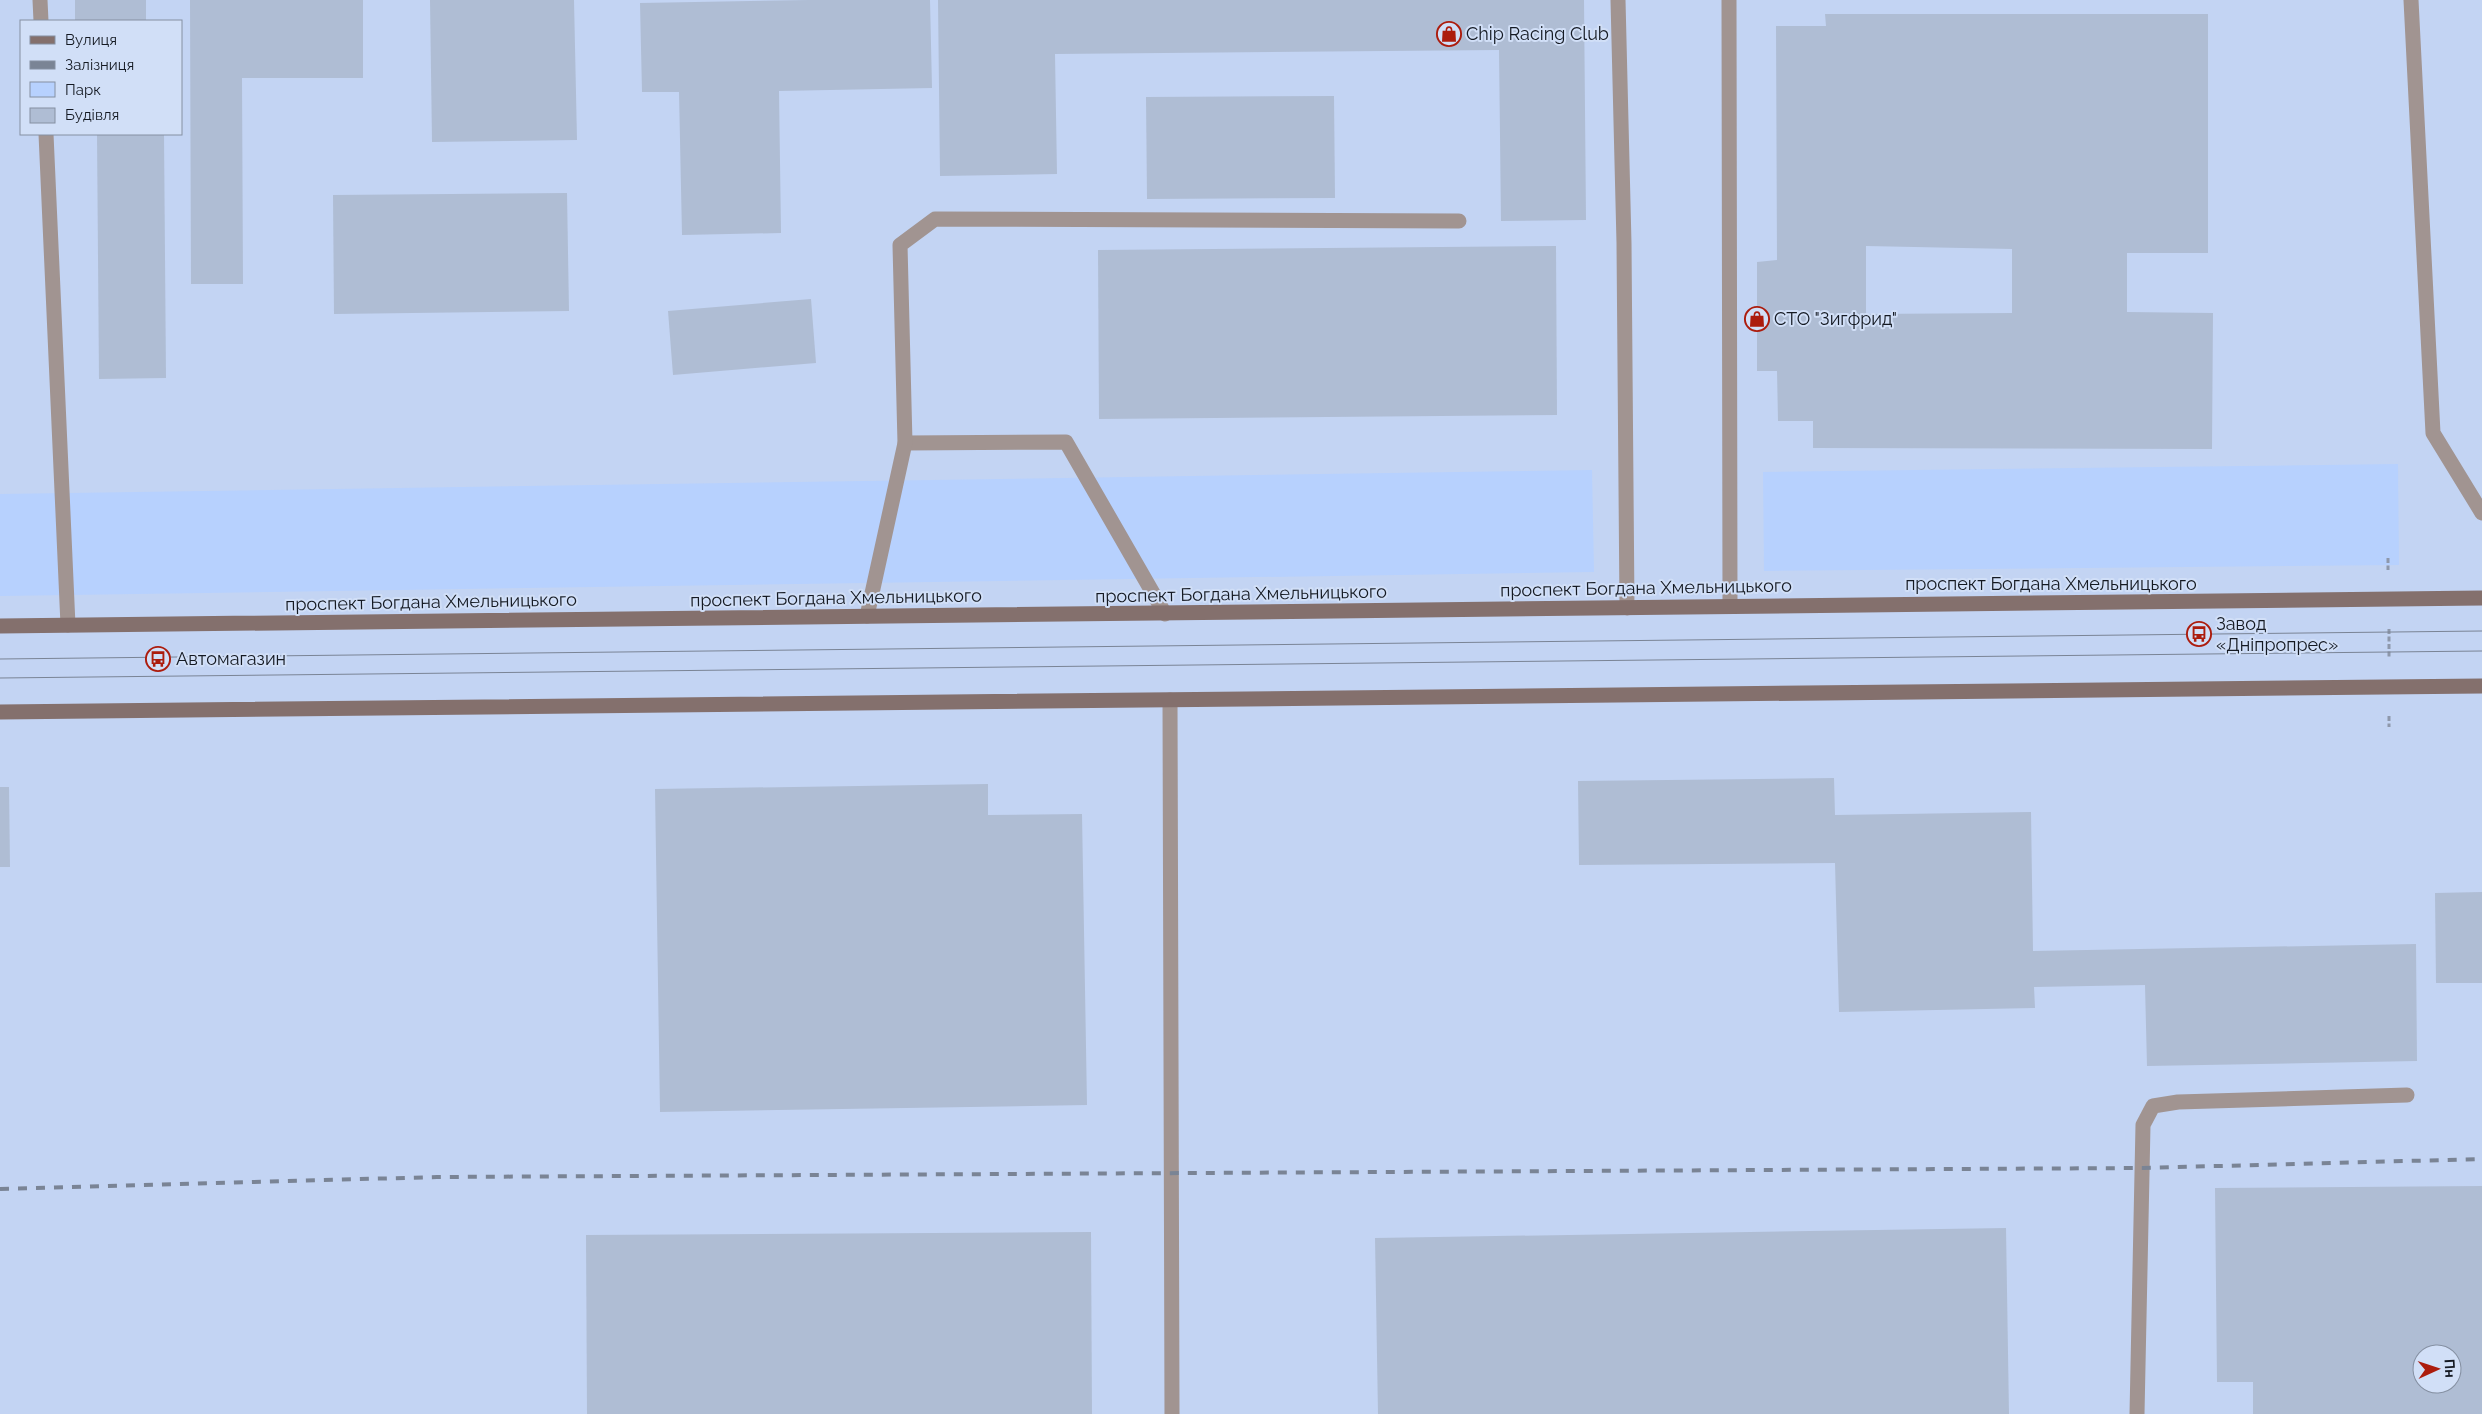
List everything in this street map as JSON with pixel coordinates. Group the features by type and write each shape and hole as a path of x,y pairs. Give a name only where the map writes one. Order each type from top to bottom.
{"main road":[{"name":"проспект Богдана Хмельницького","path":"0,626 2482,598"},
{"path":"0,712 2482,686"}],"lane":[{"path":"40,0 41,20"},
{"path":"1618,0 1624,243 1628,608"},
{"path":"1728,0 1730,606"},
{"path":"2410,0 2433,433 2482,513"},
{"path":"46,135 68,625"},
{"path":"866,616 905,443 900,245 935,219 1458,220"},
{"path":"905,443 1066,442 1165,614"},
{"path":"1170,700 1172,1414"},
{"path":"2137,1414 2143,1125 2153,1106 2178,1102 2407,1095"}],"path":[{"path":"2388,558 2390,727"}],"shaded area":[{"path":"0,0 2482,0 2482,1414 0,1414"}],"green space":[{"path":"2398,464 2399,565 1764,571 1763,472"},
{"path":"1592,470 1594,572 0,596 0,494"}],"building":[{"path":"75,0 146,0 146,20 75,20"},
{"path":"190,0 363,0 363,78 242,78 243,284 191,284"},
{"path":"430,0 574,0 577,140 432,142"},
{"path":"930,0 932,88 779,91 781,233 682,235 679,92 642,92 640,3"},
{"path":"938,0 1584,0 1586,220 1501,221 1499,50 1055,54 1057,174 940,176"},
{"path":"1825,14 2208,14 2208,253 2127,253 2127,312 2213,313 2212,449 1813,448 1813,421 1778,421 1777,371 1757,371 1757,262 1777,260 1776,26 1826,26","holes":["1866,246 2012,249 2012,313 1866,314"]},
{"path":"1334,96 1335,198 1147,199 1146,97"},
{"path":"97,135 164,135 166,378 99,379"},
{"path":"567,193 569,311 334,314 333,195"},
{"path":"1556,246 1557,415 1099,419 1098,250"},
{"path":"811,299 816,363 673,375 668,311"},
{"path":"1834,778 1835,815 2031,812 2033,951 2416,944 2417,1061 2147,1066 2145,985 2034,987 2035,1008 1839,1012 1835,863 1579,865 1578,781"},
{"path":"988,784 988,815 1082,814 1087,1105 660,1112 655,789"},
{"path":"0,787 9,787 10,867 0,867"},
{"path":"2482,892 2482,983 2436,983 2435,893"},
{"path":"2482,1186 2482,1414 2253,1414 2253,1382 2217,1382 2215,1188"},
{"path":"2006,1228 2009,1414 1378,1414 1375,1238"},
{"path":"1091,1232 1092,1414 587,1414 586,1235"}],"tram line":[{"path":"0,659 2482,631"},
{"path":"0,678 2482,651"}],"railway":[{"path":"0,1189 437,1177 2143,1168 2482,1159"}],"place":[{"name":"Chip Racing Club","path":"1449,34"},
{"name":"СТО \"Зигфрид\"","path":"1757,319"},
{"name":"Завод «Дніпропрес»","path":"2199,634"},
{"name":"Автомагазин","path":"158,659"}]}
